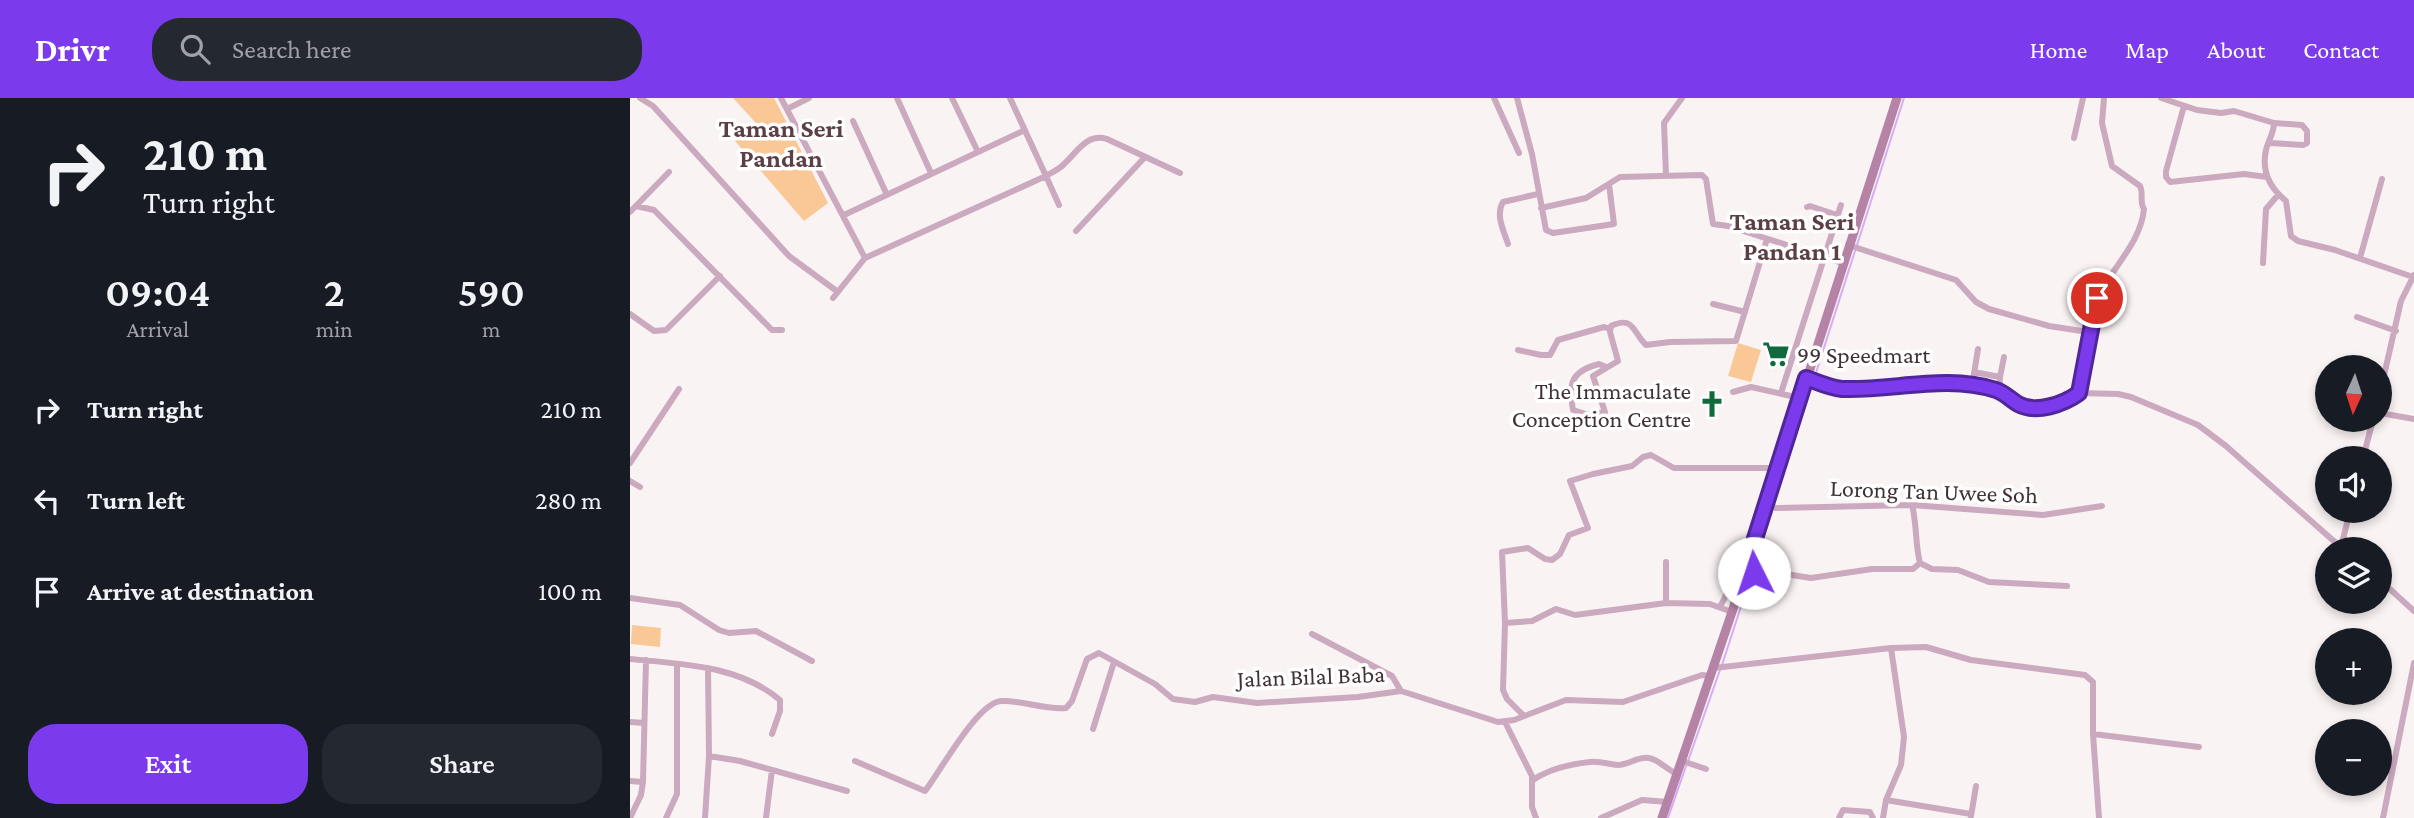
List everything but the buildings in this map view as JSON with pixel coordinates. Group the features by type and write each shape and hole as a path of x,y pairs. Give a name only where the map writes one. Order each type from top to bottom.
{"main road":[{"path":"1663,818 1677,774 1686,763 1732,612 1770,507 1777,468 1800,398 1811,380 1843,262 1853,247 1897,98"}],"street":[{"path":"640,98 653,106 789,256 838,292"},
{"path":"653,106 657,98"},
{"path":"781,98 865,258"},
{"path":"787,108 809,98"},
{"path":"897,98 931,173"},
{"path":"952,98 978,152"},
{"path":"1010,98 1059,205"},
{"path":"1494,98 1519,153"},
{"path":"1517,98 1527,131 1546,230 1553,233 1612,225 1615,222 1609,184"},
{"path":"1666,175 1664,123 1682,98"},
{"path":"2074,138 2083,98"},
{"path":"2079,393 2097,298 2142,222 2144,209 2141,205 2143,190 2112,166 2102,123 2104,98"},
{"path":"2161,98 2184,106 2221,113 2234,111 2274,123 2302,125 2307,131 2307,143 2303,145 2269,144"},
{"path":"2184,106 2166,172 2170,182 2244,174 2267,177"},
{"path":"853,121 887,195"},
{"path":"2274,123 2266,152 2267,177 2271,187 2286,201 2291,236 2414,276 2402,301 2390,355"},
{"path":"844,215 1025,130"},
{"path":"833,298 865,258 1046,176 1060,167 1085,142 1095,137 1107,139 1180,173"},
{"path":"1076,231 1145,157"},
{"path":"630,212 669,172"},
{"path":"1541,208 1587,198 1620,177 1704,176 1713,224 1728,226 1843,262"},
{"path":"2360,258 2382,179"},
{"path":"1508,244 1499,215 1500,206 1503,202 1538,194"},
{"path":"2263,262 2266,209 2278,195"},
{"path":"1807,207 1811,205 1837,215"},
{"path":"1781,393 1841,205"},
{"path":"636,206 654,211 772,330 782,330"},
{"path":"1610,329 1616,324 1628,323 1635,327 1642,341 1651,345 1670,342 1737,341 1767,239"},
{"path":"1853,247 1956,279 1976,302 1989,309 2049,326 2088,332 2090,337"},
{"path":"630,314 654,331 666,330 720,276"},
{"path":"1713,304 1745,312"},
{"path":"2357,317 2396,331"},
{"path":"1518,350 1550,355 1558,340 1604,327 1610,329"},
{"path":"1606,367 1599,364 1577,375 1569,391 1573,410 1590,415 1605,412 1593,376 1618,361 1610,329"},
{"path":"1972,386 1978,349"},
{"path":"1999,391 2004,357"},
{"path":"1973,373 2000,377"},
{"path":"1811,380 1841,389 1945,383 1972,386 1999,391 2020,405 2036,408 2067,401 2079,393 2131,397 2198,425 2330,537"},
{"path":"1733,393 1751,387 1800,398"},
{"path":"630,463 679,389"},
{"path":"2392,415 2414,419"},
{"path":"1524,716 1507,699 1503,690 1505,624 1502,552 1528,548 1545,559 1552,560 1560,554 1569,535 1588,528 1570,481 1632,466 1650,454 1674,468 1777,468"},
{"path":"630,481 640,487"},
{"path":"1912,505 1920,563"},
{"name":"Lorong Tan Uwee Soh","path":"1770,507 1912,505 2043,514 2102,506"},
{"path":"1666,562 1666,603"},
{"path":"1720,607 1731,585 1746,576 1779,573 1811,578 1865,570 1913,569 1920,563"},
{"path":"1920,563 1932,569 1958,570 1989,582 2067,586"},
{"path":"2392,591 2414,611"},
{"path":"630,598 680,605 719,630 729,633 756,631 812,661"},
{"path":"1505,624 1532,621 1556,609 1575,615 1666,603 1710,604 1732,612"},
{"path":"1312,634 1392,676 1401,691"},
{"path":"1536,818 1532,807 1533,780 1530,769 1505,722 1566,700 1623,702 1728,667 1891,648 1926,647 1971,660 2085,675 2092,682 2099,818"},
{"path":"1883,818 1886,800 1901,765 1904,737 1891,648"},
{"name":"Jalan Bilal Baba","path":"855,761 925,791 957,744 992,703 1066,708 1072,701 1087,659 1099,653 1155,684 1173,699 1195,702 1213,697 1257,703 1401,691 1505,722"},
{"path":"630,659 708,668 739,676 780,700 781,708 772,734"},
{"path":"630,818 639,800 643,782 646,660"},
{"path":"1093,729 1114,662"},
{"path":"2383,818 2414,663"},
{"path":"666,818 677,794 677,664"},
{"path":"705,818 709,756 708,668"},
{"path":"630,722 644,723"},
{"path":"2093,734 2199,747"},
{"path":"709,756 740,761 847,790"},
{"path":"1533,780 1557,769 1591,762 1617,765 1648,757 1677,774"},
{"path":"1686,763 1706,769"},
{"path":"766,818 772,770"},
{"path":"630,781 643,782"},
{"path":"1886,800 1970,816 1976,786"},
{"path":"1601,818 1642,800 1668,802"},
{"path":"1839,818 1843,810 1870,813 1873,818"}],"shaded area":[{"name":"Taman Seri Pandan","path":"733,98 774,98 828,203 804,221 735,141 755,122"},
{"path":"1738,343 1761,350 1751,382 1728,376"},
{"path":"632,625 661,628 660,647 631,644"}],"waterway":[{"path":"1857,245 1904,98"},
{"path":"1814,379 1855,251"},
{"path":"1773,505 1812,384"},
{"path":"1722,665 1772,511"},
{"path":"1688,761 1720,670"},
{"path":"1668,818 1686,766"}],"place":[{"name":"99 Speedmart","path":"1776,354"},
{"name":"The Immaculate Conception Centre","path":"1712,404"}],"district":[{"name":"Taman Seri Pandan","path":"781,143"},
{"name":"Taman Seri Pandan 1","path":"1792,236"}],"route":[{"path":"1754,573 1744,573 1806,378 1841,389 1945,383 1999,391 2028,408 2055,405 2079,393 2097,298"}]}
